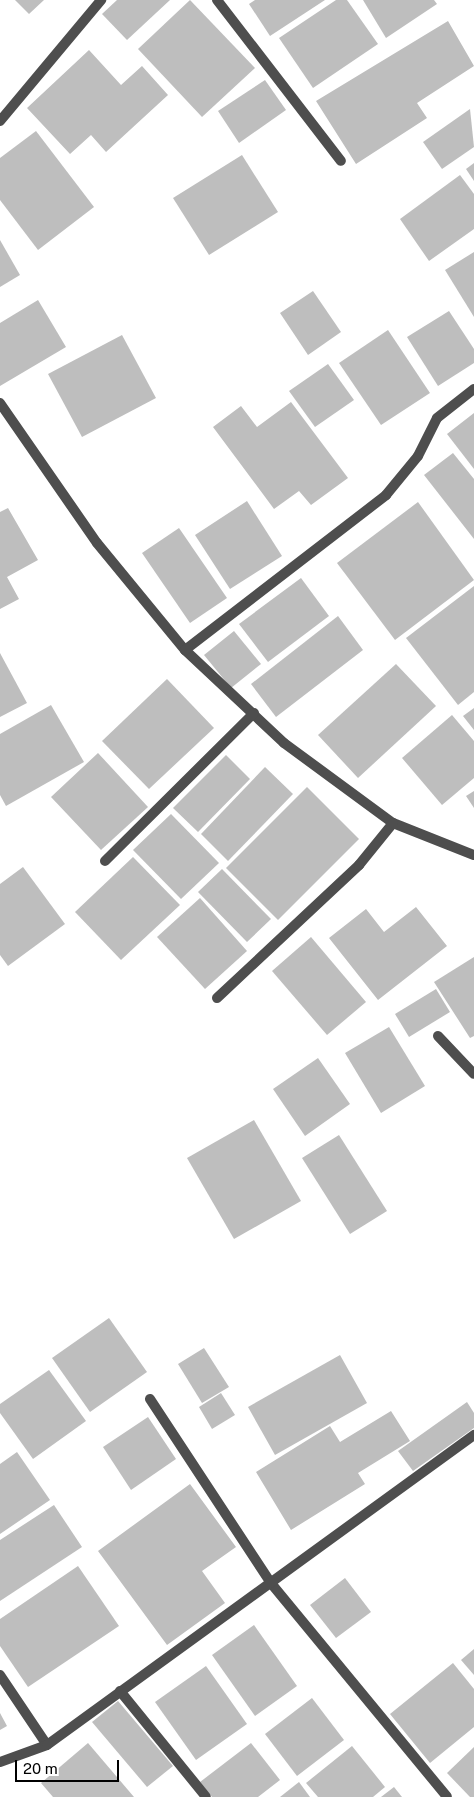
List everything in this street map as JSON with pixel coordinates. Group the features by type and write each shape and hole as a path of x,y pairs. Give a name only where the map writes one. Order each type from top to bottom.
{"street":[{"path":"0,121 101,0"},
{"path":"217,0 341,161"},
{"path":"185,650 386,495 408,472 437,418 474,390"},
{"path":"0,403 97,543 185,650 284,743 392,823 474,855"},
{"path":"105,861 254,713"},
{"path":"217,998 358,865 392,823"},
{"path":"438,1036 474,1074"},
{"path":"150,1400 270,1582 447,1797"},
{"path":"0,1762 47,1745 474,1435"},
{"path":"0,1675 47,1745"},
{"path":"120,1691 206,1797"}],"building":[{"path":"15,0 44,0 29,14"},
{"path":"117,0 170,0 127,40 102,14"},
{"path":"190,0 255,68 202,117 138,49"},
{"path":"255,0 325,0 270,36 249,4"},
{"path":"336,0 347,0 378,44 313,88 279,38"},
{"path":"363,0 434,0 437,4 386,38"},
{"path":"448,21 474,66 417,103 427,118 356,164 316,101"},
{"path":"89,50 121,85 142,66 168,95 106,152 91,135 70,154 27,108"},
{"path":"265,80 286,110 239,143 218,111"},
{"path":"470,109 474,147 442,169 423,142"},
{"path":"36,131 94,207 38,250 0,200 0,158"},
{"path":"242,155 278,212 209,255 173,198"},
{"path":"474,163 474,181 466,169"},
{"path":"460,175 474,194 474,229 429,261 400,219"},
{"path":"0,240 20,275 0,287"},
{"path":"474,252 474,317 445,270"},
{"path":"313,291 341,332 308,355 280,313"},
{"path":"38,300 66,347 0,386 0,323"},
{"path":"449,311 474,349 474,363 438,386 407,337"},
{"path":"388,330 430,393 381,425 339,363"},
{"path":"122,335 156,398 82,437 48,374"},
{"path":"328,364 354,400 315,427 289,391"},
{"path":"291,402 348,478 311,505 299,491 274,509 213,427 241,406 257,427"},
{"path":"474,413 474,469 447,434"},
{"path":"453,453 474,479 474,539 424,475"},
{"path":"247,501 282,556 230,589 195,535"},
{"path":"418,502 474,580 395,640 337,563"},
{"path":"8,508 38,560 7,577 19,599 0,609 0,512"},
{"path":"179,528 227,598 190,623 142,553"},
{"path":"301,578 329,616 268,662 239,624"},
{"path":"474,586 474,692 458,705 406,638"},
{"path":"338,616 363,650 276,717 251,684"},
{"path":"234,631 261,664 231,688 204,655"},
{"path":"0,653 27,703 0,717"},
{"path":"396,664 436,706 358,778 318,735"},
{"path":"167,679 214,728 149,789 102,741"},
{"path":"51,705 84,762 6,806 0,795 0,734"},
{"path":"474,708 474,730 463,716"},
{"path":"452,715 474,741 474,778 442,805 402,758"},
{"path":"98,753 148,807 101,850 51,797"},
{"path":"226,755 250,779 198,832 173,808"},
{"path":"265,767 293,794 228,861 201,834"},
{"path":"307,787 359,839 278,920 226,868"},
{"path":"474,791 474,808 466,796"},
{"path":"171,814 219,863 181,899 133,850"},
{"path":"133,857 180,905 121,960 75,912"},
{"path":"23,867 65,924 8,966 0,955 0,884"},
{"path":"222,869 271,919 247,942 198,892"},
{"path":"200,898 247,951 205,989 157,937"},
{"path":"416,907 447,946 378,1000 329,938 366,909 384,932"},
{"path":"311,937 366,1002 327,1035 272,971"},
{"path":"474,957 474,1036 470,1038 434,982"},
{"path":"436,989 450,1012 409,1037 395,1014"},
{"path":"389,1027 425,1086 381,1113 345,1053"},
{"path":"318,1058 350,1104 305,1136 273,1089"},
{"path":"254,1120 301,1201 234,1239 187,1158"},
{"path":"339,1135 387,1211 350,1234 302,1158"},
{"path":"109,1318 147,1372 90,1412 52,1358"},
{"path":"204,1348 229,1387 202,1403 178,1364"},
{"path":"340,1355 367,1403 275,1455 248,1407"},
{"path":"49,1370 86,1421 33,1459 0,1413 0,1404"},
{"path":"221,1393 235,1415 212,1429 199,1407"},
{"path":"467,1402 474,1413 474,1428 413,1471 398,1451"},
{"path":"391,1411 410,1441 358,1473 365,1484 291,1530 256,1472 330,1426 340,1442"},
{"path":"148,1417 176,1459 131,1490 103,1447"},
{"path":"17,1452 50,1500 0,1534 0,1464"},
{"path":"190,1484 236,1547 202,1571 225,1603 167,1645 98,1551"},
{"path":"54,1505 82,1547 0,1601 0,1540"},
{"path":"78,1566 119,1626 28,1687 0,1646 0,1619"},
{"path":"345,1578 371,1612 336,1638 310,1605"},
{"path":"254,1625 297,1686 255,1716 212,1655"},
{"path":"474,1649 474,1675 461,1660"},
{"path":"453,1663 474,1689 474,1727 430,1763 390,1714"},
{"path":"206,1666 247,1724 196,1760 155,1702"},
{"path":"312,1698 344,1740 297,1776 265,1734"},
{"path":"118,1701 173,1766 147,1787 92,1722"},
{"path":"0,1713 7,1726 0,1730"},
{"path":"88,1743 134,1797 53,1797 41,1783"},
{"path":"251,1743 280,1780 258,1797 212,1797 200,1782"},
{"path":"352,1746 385,1787 373,1797 318,1797 306,1783"},
{"path":"474,1747 474,1797 470,1797 447,1773"},
{"path":"299,1782 310,1797 280,1797"},
{"path":"394,1787 402,1797 381,1797"}]}
